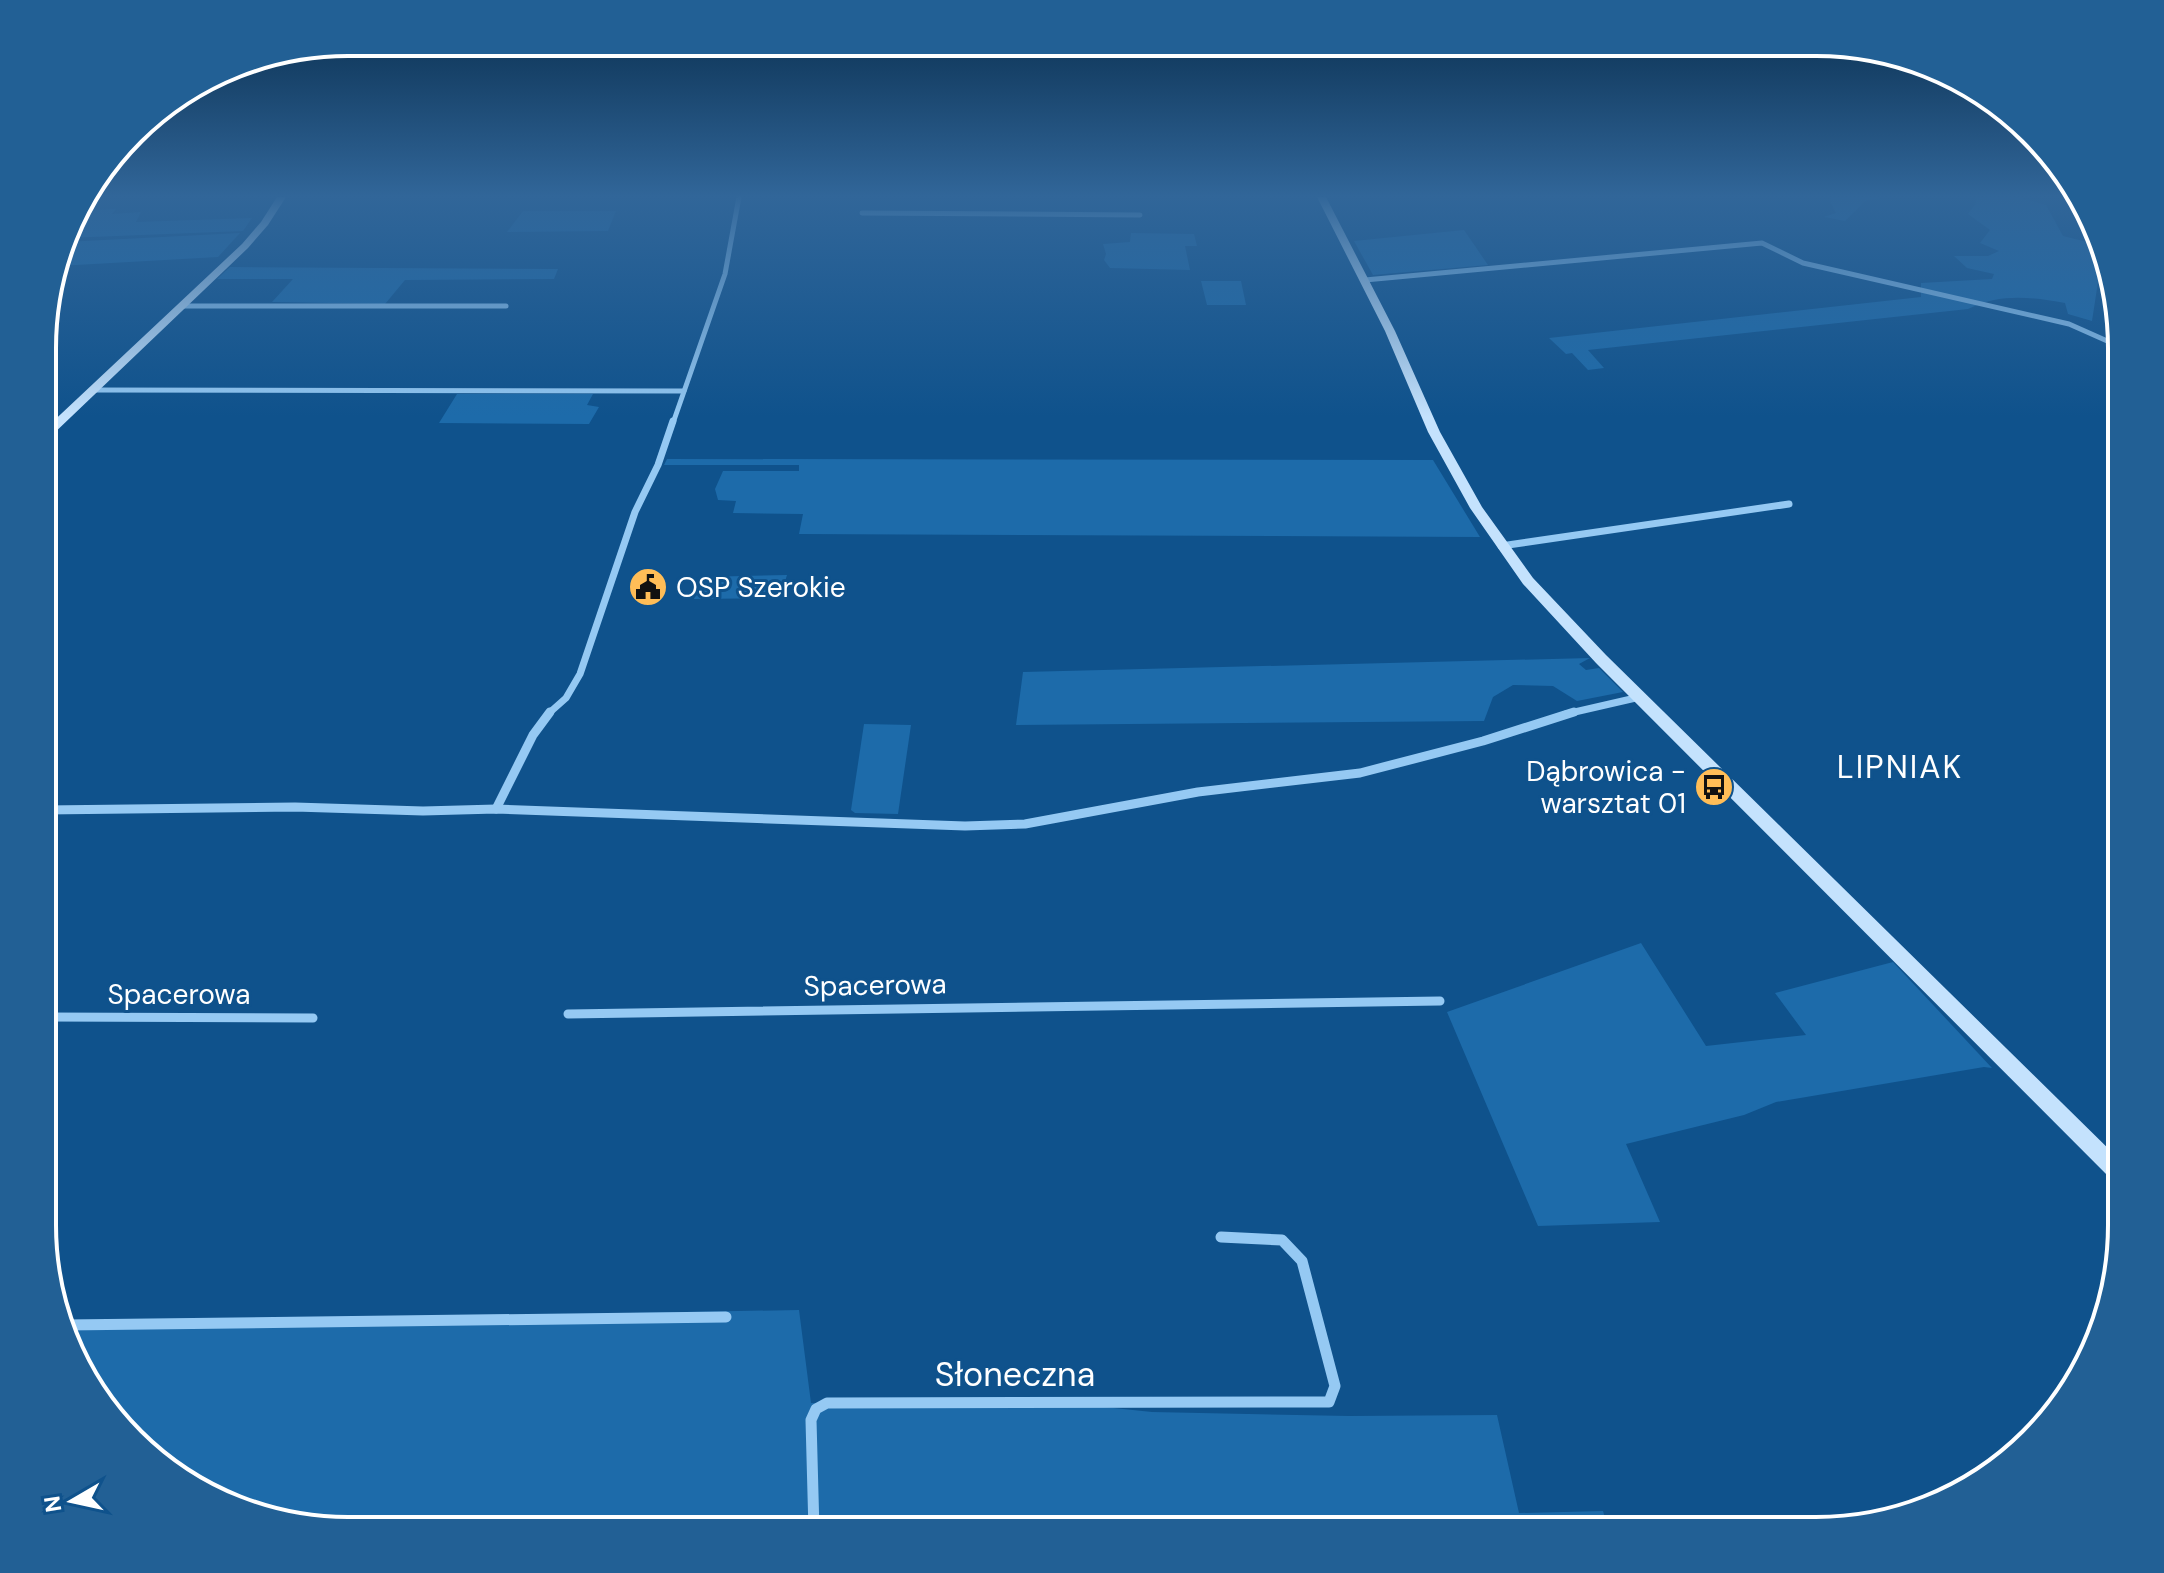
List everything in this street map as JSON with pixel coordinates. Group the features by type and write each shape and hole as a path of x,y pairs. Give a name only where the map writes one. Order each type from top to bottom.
{"street":[{"path":"56,425 219,270"},
{"path":"496,809 533,735 547,715 566,698 580,674 635,512 658,465 725,270"},
{"path":"1360,270 1444,452 1501,546 1547,603 2108,1162"},
{"path":"1365,280 1468,270"},
{"path":"1835,270 2069,324 2108,340"},
{"path":"182,306 506,306"},
{"path":"93,390 684,391"},
{"path":"1501,546 1789,504"},
{"path":"56,810 496,809 965,826 1025,824 1207,791 1350,775 1483,741 1570,713 1640,697"},
{"name":"Spacerowa","path":"568,1014 1440,1001"},
{"name":"Spacerowa","path":"56,1017 313,1018"},
{"name":"Słoneczna","path":"814,1517 811,1420 816,1409 827,1403 1329,1402 1335,1386 1302,1261 1282,1240 1221,1237"},
{"path":"74,1325 726,1317"}],"shaded area":[{"path":"226,270 557,270 554,279 405,280 385,304 272,302 293,279 217,279"},
{"path":"1370,270 1426,270 1373,275"},
{"path":"1978,270 2097,270 2092,321 2068,314 2065,303 2004,298 1968,309 1588,350 1604,368 1588,370 1572,353 1566,354 1549,338 1921,297 1921,283 1992,279 1994,274"},
{"path":"1201,281 1241,281 1246,305 1207,305"},
{"path":"457,394 593,394 587,405 599,407 589,424 439,423"},
{"path":"667,459 1433,460 1480,537 799,534 803,514 733,513 736,501 718,500 715,489 723,471 799,471 799,465 664,465"},
{"path":"787,575 780,598 694,599 701,577"},
{"path":"1590,658 1579,664 1586,670 1599,668 1623,692 1577,701 1553,686 1513,685 1493,697 1484,721 1016,725 1023,672"},
{"path":"864,724 911,725 898,814 855,813 851,810"},
{"path":"1641,943 1706,1046 1806,1035 1775,993 1893,962 1992,1068 1776,1102 1744,1115 1626,1144 1660,1222 1538,1226 1447,1012"},
{"path":"799,1310 811,1403 1056,1402 1152,1412 1497,1415 1519,1513 1603,1511 1605,1517 310,1515 236,1495 170,1457 116,1403 95,1371 73,1323"}],"place":[{"name":"OSP Szerokie","path":"648,587"},
{"name":"Dąbrowica - warsztat 01","path":"1714,787"}],"district":[{"name":"LIPNIAK","path":"1900,767"}]}
